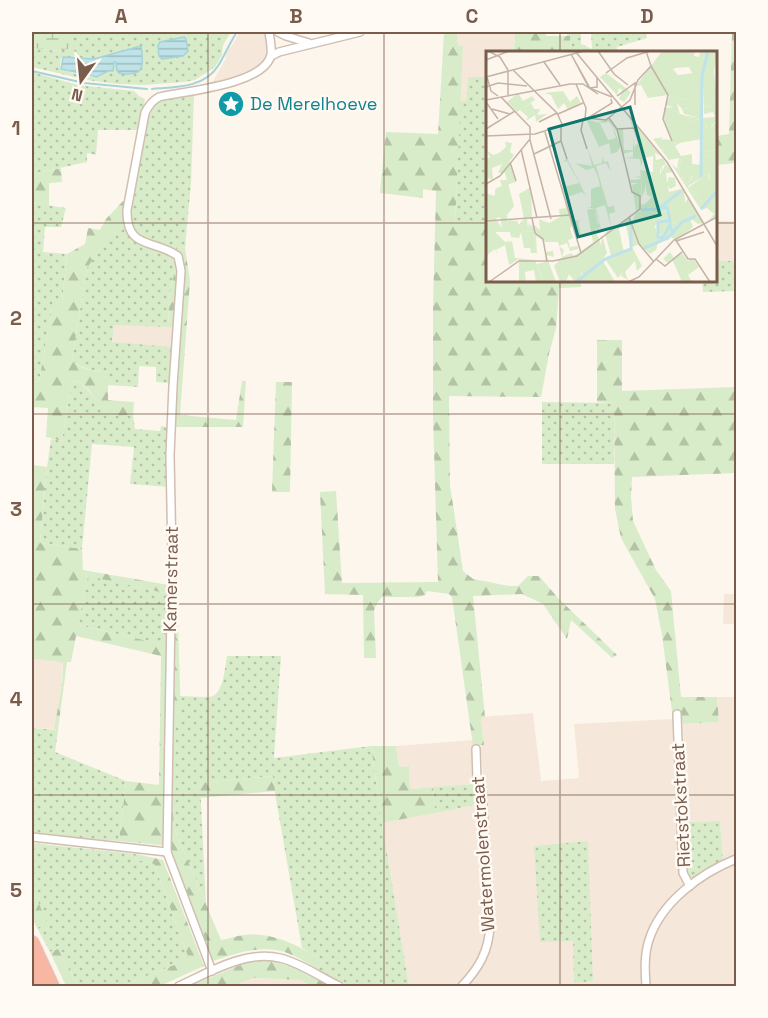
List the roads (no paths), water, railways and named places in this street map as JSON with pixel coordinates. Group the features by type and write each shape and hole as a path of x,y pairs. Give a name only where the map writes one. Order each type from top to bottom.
{"highway":[{"path":"32,943 51,987"},
{"path":"32,972 38,987"}],"street":[{"path":"269,32 271,56 360,32"},
{"path":"278,32 314,43"},
{"name":"Kamerstraat","path":"212,971 167,852 172,555 170,455 172,386 181,271 178,256 171,251 137,239 131,232 127,210 148,105 159,97 200,90 249,77 261,70 271,56"},
{"name":"Rietstokstraat","path":"646,987 647,948 652,931 672,902 690,886 683,873 677,714"},
{"name":"Watermolenstraat","path":"462,987 472,977 483,958 489,938 482,789 477,779 476,749"},
{"path":"32,837 167,852"},
{"path":"690,886 727,863 736,860"},
{"path":"179,987 247,958 266,956 282,958 339,987"}],"water":[{"path":"184,37 188,51 183,56 162,59 159,56 160,42"},
{"path":"141,46 142,66 135,73 119,73 114,62 113,71 97,77 61,69 63,57 94,59"}],"waterway":[{"path":"152,89 179,87 205,79 218,66 237,32"},
{"path":"32,71 84,83 147,89"}],"place":[{"name":"De Merelhoeve","path":"231,104"}]}
